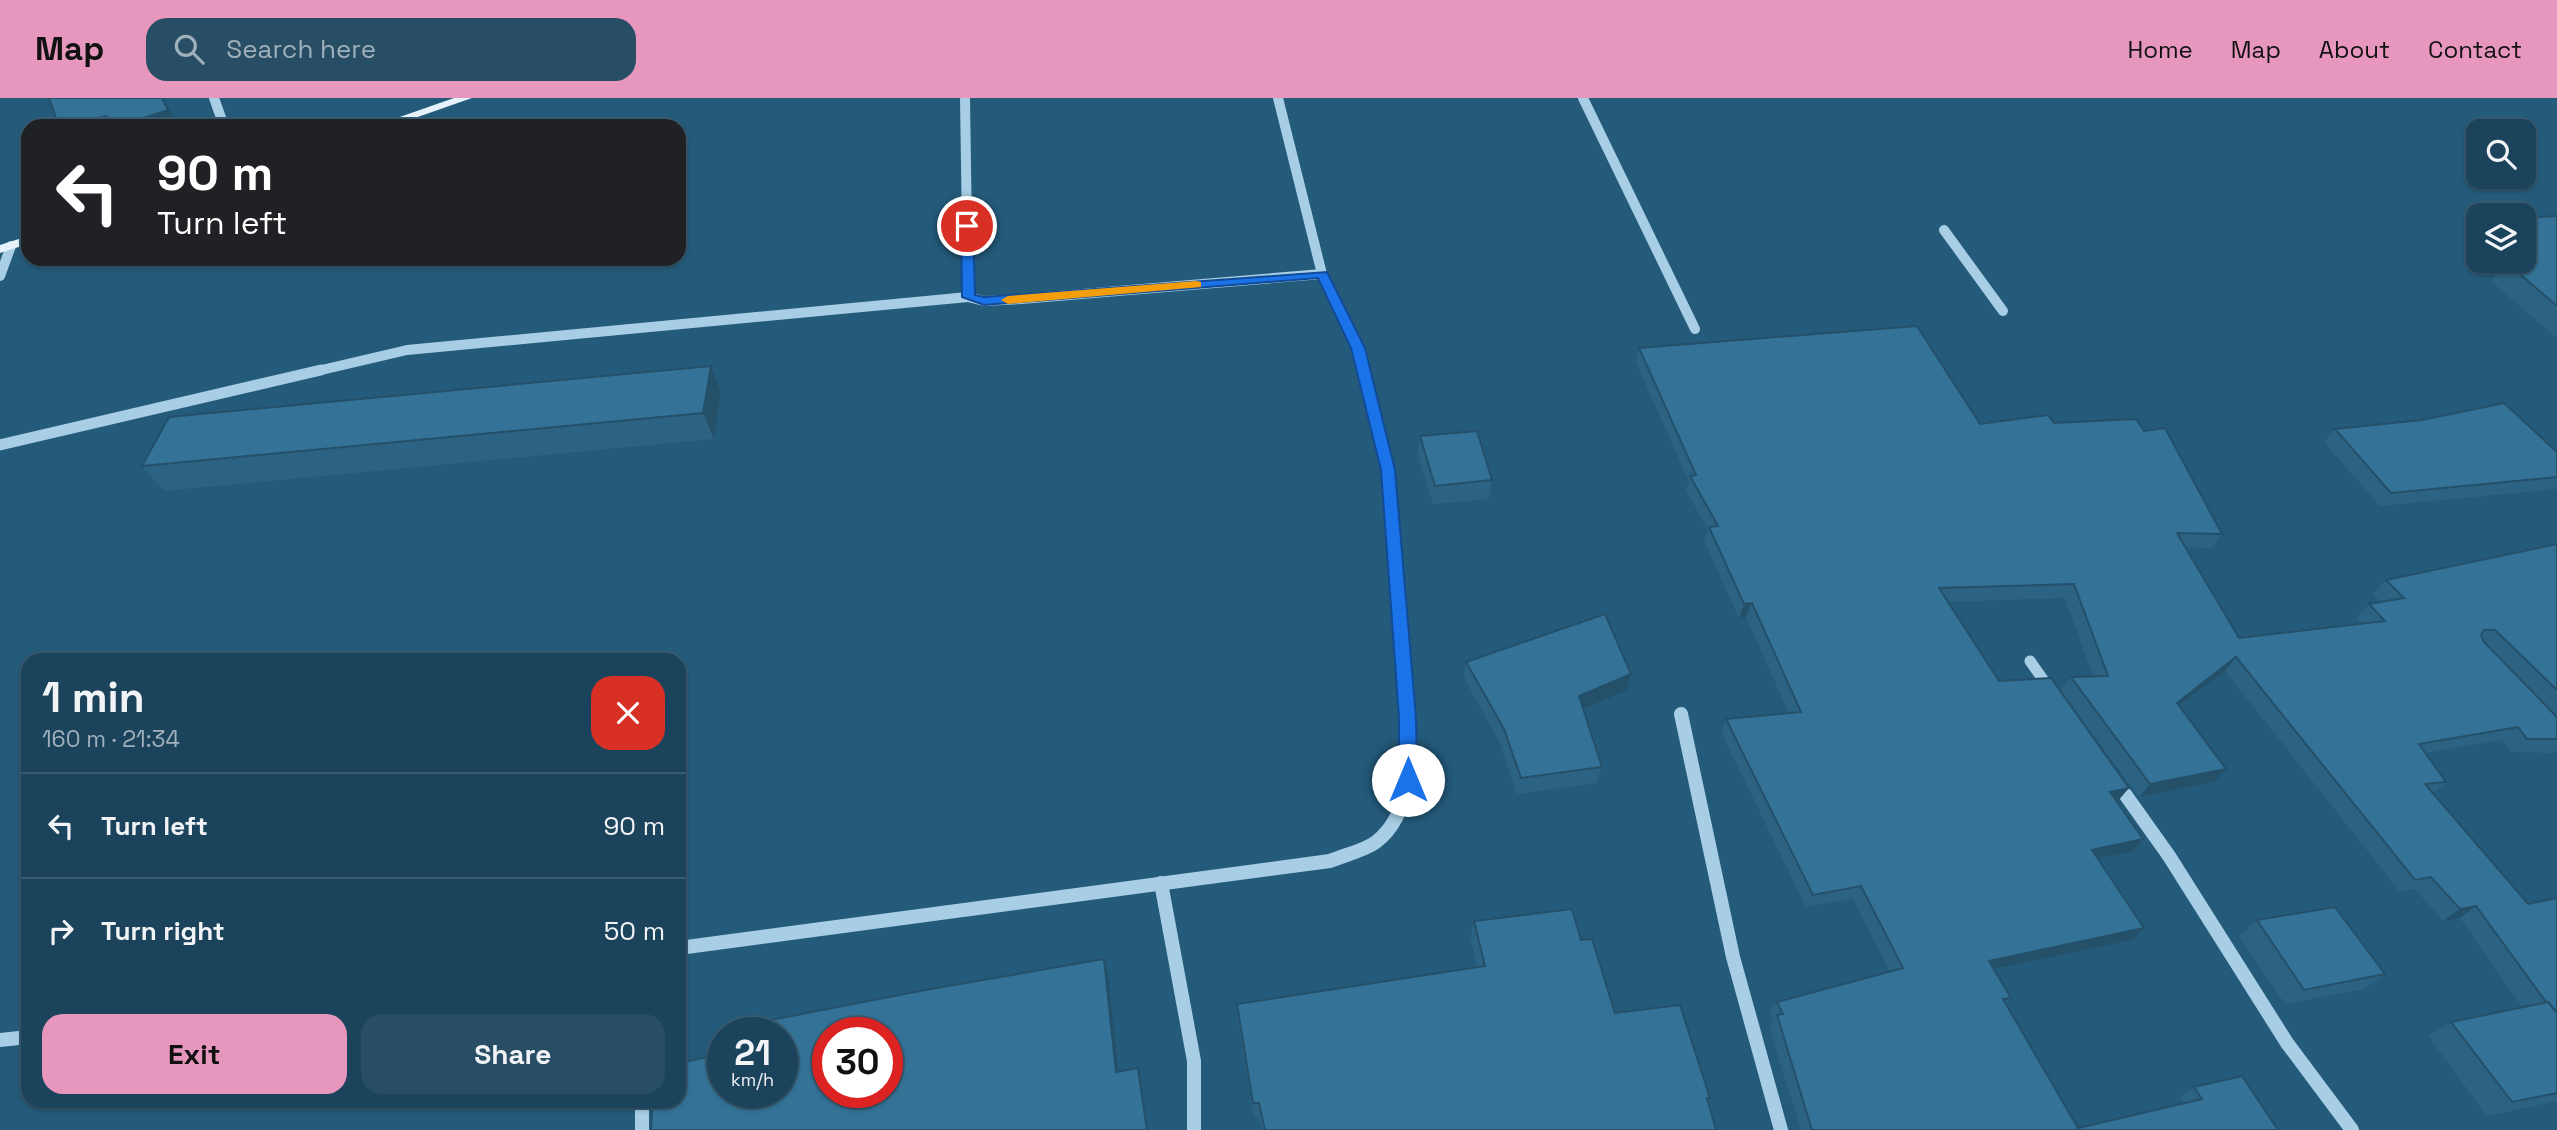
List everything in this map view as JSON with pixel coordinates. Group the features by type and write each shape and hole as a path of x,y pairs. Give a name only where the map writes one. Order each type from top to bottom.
{"main road":[{"path":"402,119 466,98"}],"street":[{"path":"214,98 222,119"},
{"path":"965,98 968,297"},
{"path":"686,947 1330,860 1375,843 1395,820 1408,780 1408,717 1388,470 1358,348 1322,274 1278,98"},
{"path":"1583,98 1695,329"},
{"path":"1944,230 2003,311"},
{"path":"0,276 6,248"},
{"path":"0,445 407,350 968,297 984,301 1322,274"},
{"path":"2029,661 2060,704"},
{"path":"1681,714 1733,957 1781,1130"},
{"path":"2107,769 2169,856 2287,1043 2352,1130"},
{"path":"1161,883 1194,1061 1194,1130"},
{"path":"0,1040 21,1038"},
{"path":"642,1108 642,1130"}],"building":[{"path":"49,98 162,98 168,110 140,119 108,119 106,116 95,119 56,119"},
{"path":"2557,216 2557,306 2519,273 2536,273 2536,217"},
{"path":"1917,326 1980,424 2048,415 2054,423 2136,419 2144,431 2165,428 2222,534 2177,533 2239,638 2385,621 2369,604 2404,598 2386,580 2557,544 2557,690 2495,630 2484,630 2481,635 2484,642 2557,717 2557,739 2527,739 2518,727 2419,744 2446,782 2425,784 2528,904 2557,898 2557,1013 2546,1002 2476,906 2460,909 2431,877 2415,880 2236,657 2177,703 2226,769 2150,784 2071,677 2108,676 2074,584 1939,588 1999,681 2051,678 2129,788 2110,792 2143,839 2092,850 2144,928 1989,961 2011,998 2003,999 2078,1128 2202,1099 2194,1087 2242,1076 2278,1130 1812,1130 1777,1015 1783,1014 1777,1002 1903,968 1861,886 1813,895 1726,719 1801,712 1752,603 1744,604 1709,527 1718,526 1690,476 1696,475 1639,348"},
{"path":"711,366 703,413 142,466 169,417"},
{"path":"2504,403 2557,452 2557,477 2391,493 2335,429 2422,420"},
{"path":"1477,431 1492,480 1435,486 1420,436"},
{"path":"1605,614 1631,674 1579,696 1602,767 1521,778 1504,729 1466,662"},
{"path":"2335,907 2385,974 2304,990 2257,920"},
{"path":"1572,909 1581,940 1592,939 1615,1013 1680,1005 1710,1098 1707,1098 1716,1130 1265,1130 1259,1103 1253,1103 1237,1004 1485,966 1474,921"},
{"path":"1104,959 1116,1072 1138,1068 1147,1130 651,1130 653,1108 686,1108 686,1062 707,1057 707,1108 798,1108 798,1017 786,1017"},
{"path":"2548,1002 2557,1013 2557,1093 2512,1102 2451,1022"}],"slow traffic":[{"path":"1008,300 1196,285"}],"route":[{"path":"967,226 968,297 984,301 1322,274 1358,348 1388,470 1408,717 1408,780"}]}
